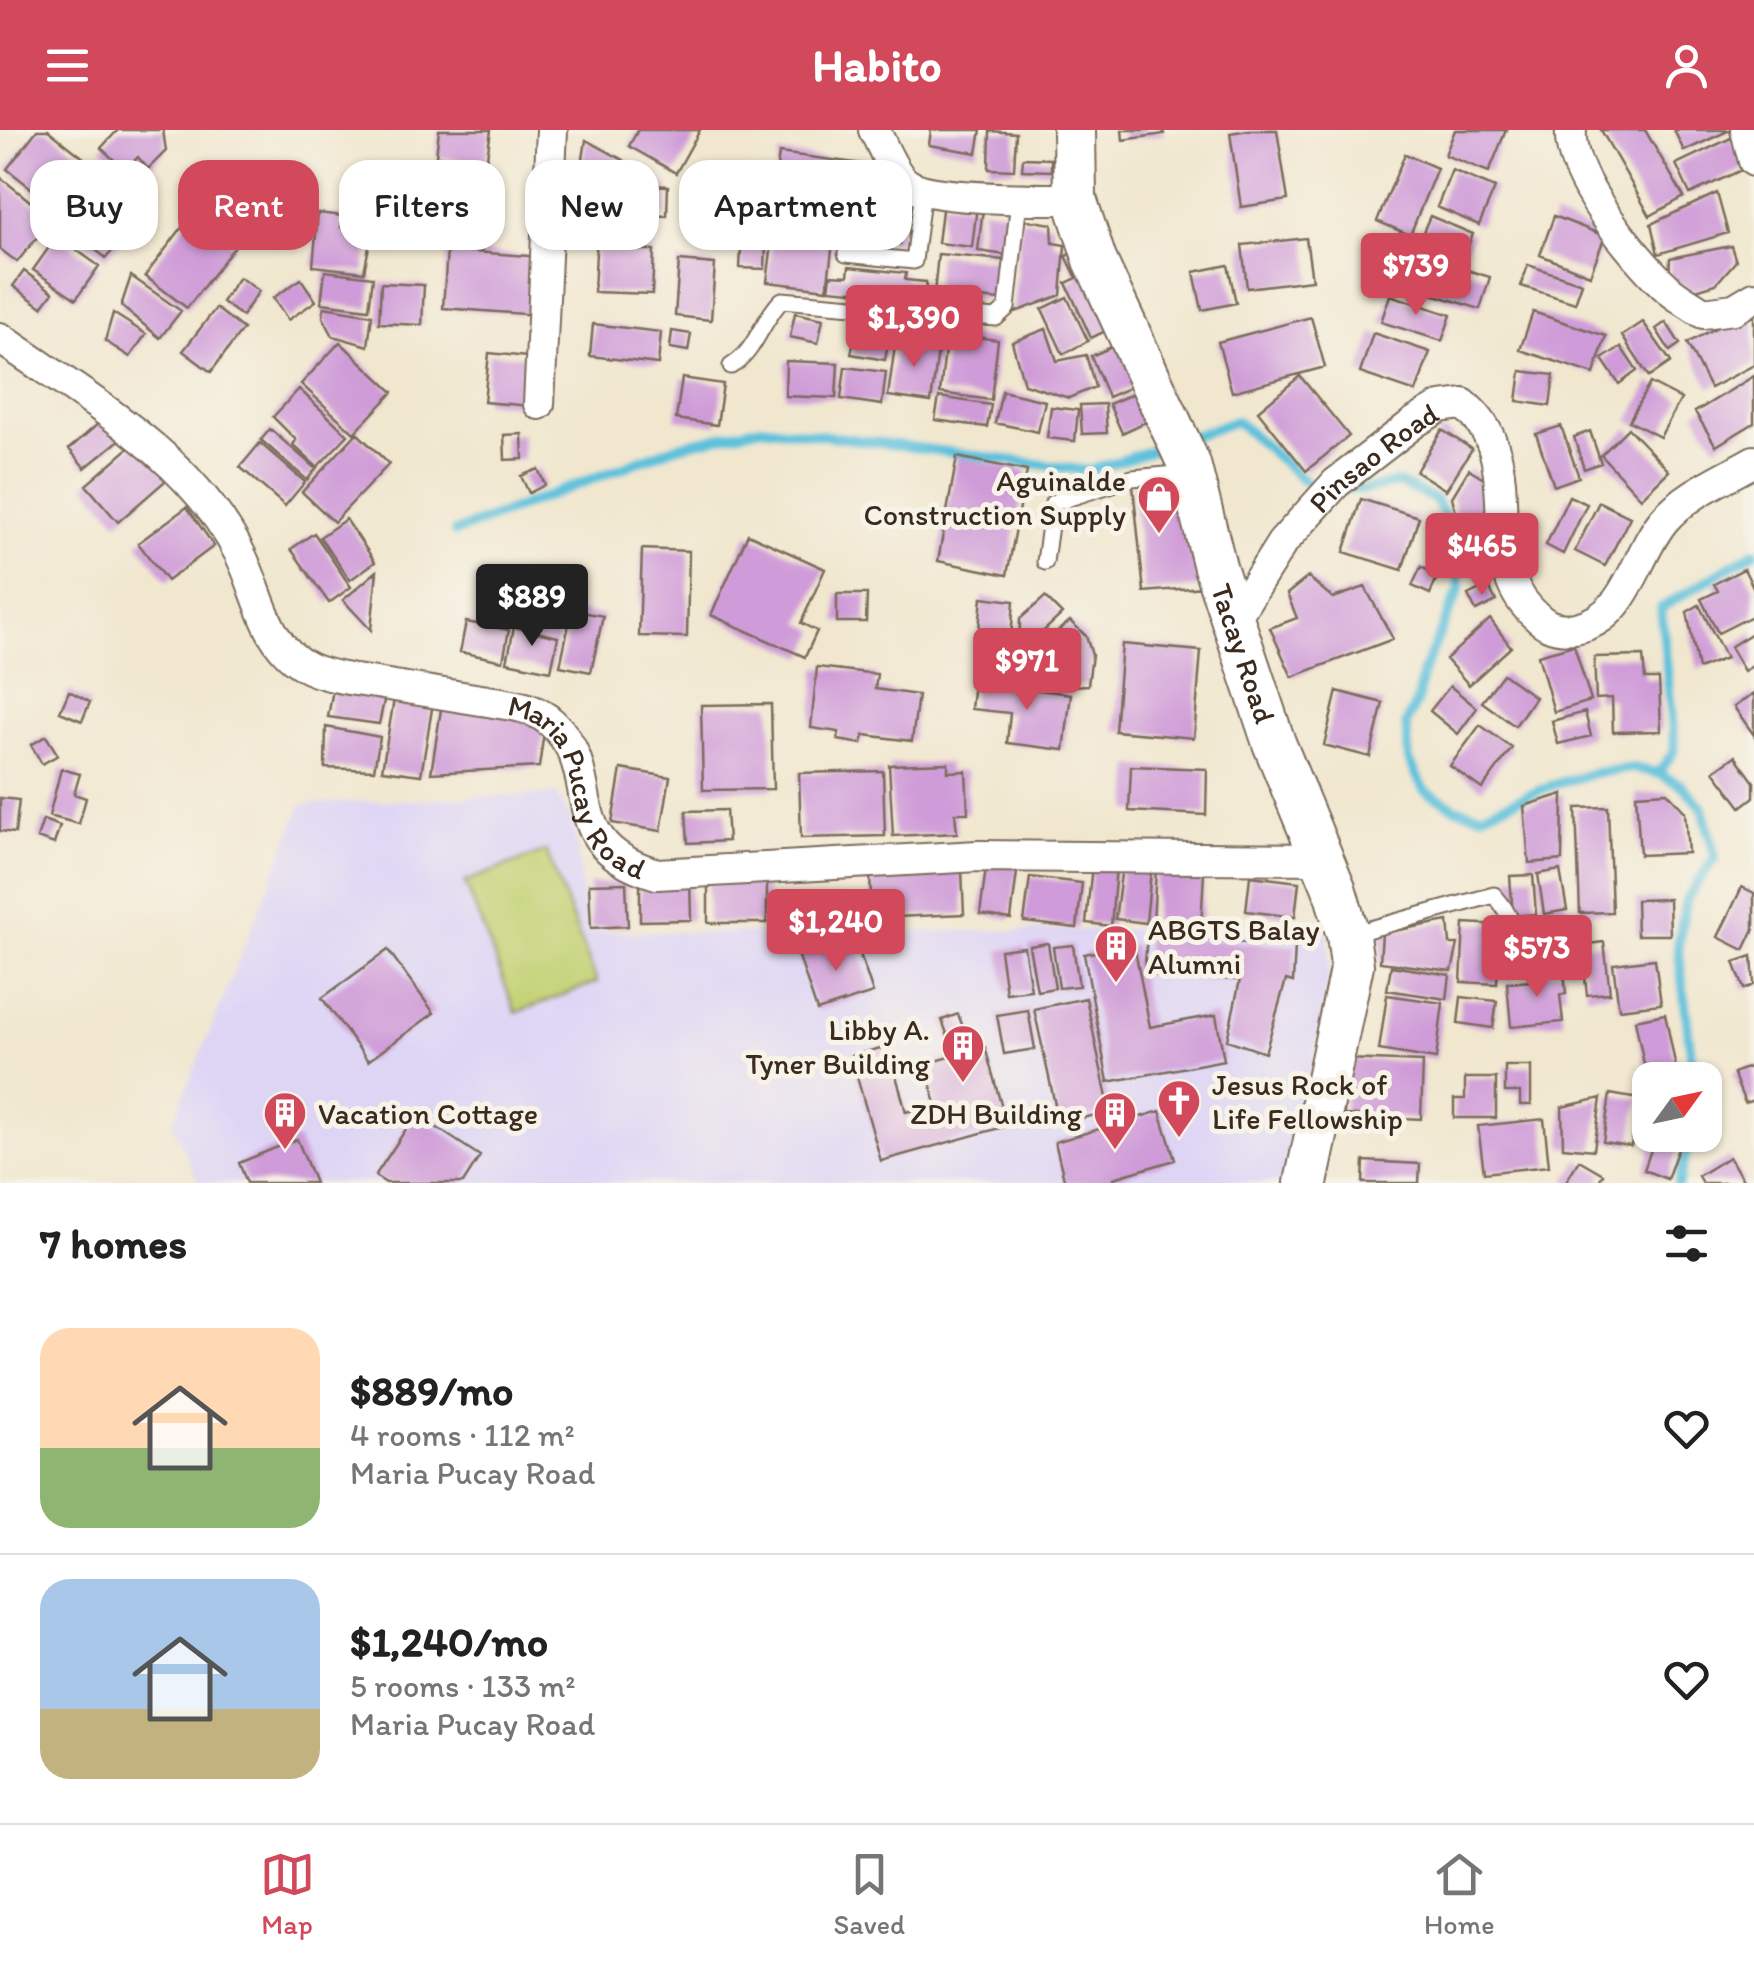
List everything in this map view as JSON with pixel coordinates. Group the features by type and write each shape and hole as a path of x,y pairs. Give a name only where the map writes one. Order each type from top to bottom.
{"main road":[{"name":"Tacay Road","path":"1074,130 1075,199 1095,260 1191,469 1232,621 1348,935 1352,965 1306,1183"}],"street":[{"path":"539,404 552,130"},
{"path":"874,130 904,183 923,190 1019,200 1075,199"},
{"path":"1572,130 1570,140 1591,192 1615,229 1668,289 1703,313 1734,308 1754,296"},
{"path":"1746,130 1754,160"},
{"name":"Maria Pucay Road","path":"0,338 124,423 174,466 222,523 242,557 276,643 309,668 350,679 516,706 550,720 564,736 579,765 582,795 592,827 607,848 629,866 657,874 978,856 1321,859"},
{"name":"Pinsao Road","path":"1232,621 1282,543 1336,484 1414,422 1440,407 1463,404 1480,418 1496,452 1502,484 1506,568 1524,604 1546,626 1565,630 1592,625 1613,608 1630,584 1644,548 1666,517 1754,462"}],"lane":[{"path":"846,250 846,254 914,261 923,190"},
{"path":"730,366 744,359 768,313 782,300 996,318 1007,308 1019,200"},
{"path":"1044,562 1053,504 1132,478 1191,469"},
{"path":"1348,935 1494,895 1506,908 1516,930 1515,954"}],"shaded area":[{"path":"556,794 574,823 587,931 1272,928 1328,923 1329,976 1289,1183 199,1183 172,1124 302,804"}],"green space":[{"path":"546,851 597,982 516,1013 465,882"}],"building":[{"path":"37,130 48,130 86,160 30,160 30,187 7,169"},
{"path":"118,130 163,130 166,151 157,160 114,160 101,148"},
{"path":"439,130 491,130 487,160 436,156"},
{"path":"638,130 700,130 683,160 679,160 676,173 629,146"},
{"path":"931,130 981,130 977,153 929,145"},
{"path":"1122,130 1163,130 1164,134 1123,140"},
{"path":"1277,130 1288,200 1241,207 1230,133"},
{"path":"1455,130 1506,130 1489,172 1445,155"},
{"path":"1601,130 1645,130 1684,197 1650,216"},
{"path":"1674,130 1730,130 1684,151"},
{"path":"990,131 1016,133 1014,170 989,169"},
{"path":"1731,138 1746,168 1690,194 1676,164"},
{"path":"586,140 623,160 583,160"},
{"path":"779,153 833,160 778,160"},
{"path":"1405,154 1437,168 1410,235 1377,221"},
{"path":"1023,158 1051,159 1051,171 1022,170"},
{"path":"1452,170 1495,188 1479,225 1437,207"},
{"path":"0,177 30,201 30,246 17,262 0,249"},
{"path":"659,186 668,186 667,216 659,216"},
{"path":"1717,193 1728,233 1658,254 1651,224"},
{"path":"943,202 977,206 972,247 938,243"},
{"path":"983,208 1012,212 1006,255 978,251"},
{"path":"319,213 339,216 339,250 368,250 364,272 313,266 315,250 319,250"},
{"path":"1430,216 1473,234 1462,260 1419,241"},
{"path":"1554,216 1605,236 1590,275 1540,255"},
{"path":"1021,219 1052,224 1053,243 1065,245 1061,295 1013,313"},
{"path":"178,233 178,250 232,250 187,308 145,276"},
{"path":"1306,238 1312,280 1247,288 1242,245"},
{"path":"1731,246 1736,261 1716,284 1693,291 1669,277 1670,258"},
{"path":"1393,247 1490,277 1480,309 1383,279"},
{"path":"1081,248 1118,325 1091,338 1066,283 1077,278 1066,256"},
{"path":"47,250 77,250 99,266 76,299 33,270"},
{"path":"96,250 113,250 106,258"},
{"path":"447,250 542,257 538,315 443,308"},
{"path":"596,250 654,250 652,294 594,292"},
{"path":"741,250 766,250 765,269 740,268"},
{"path":"771,250 832,250 827,289 767,282"},
{"path":"938,254 1004,260 1001,300 934,294"},
{"path":"679,261 715,264 711,320 675,316"},
{"path":"1228,265 1236,303 1202,310 1194,272"},
{"path":"1528,265 1582,283 1575,303 1521,286"},
{"path":"849,267 906,273 905,280 926,282 925,298 829,289 831,275 848,276"},
{"path":"24,271 53,292 42,307 13,286"},
{"path":"325,271 373,277 369,309 321,303"},
{"path":"131,276 181,311 160,338 121,306"},
{"path":"239,277 259,291 242,316 222,302"},
{"path":"301,279 316,301 288,320 273,298"},
{"path":"381,283 424,285 422,325 379,323"},
{"path":"1390,295 1451,315 1442,341 1381,322"},
{"path":"1067,297 1088,341 1063,354 1042,309"},
{"path":"324,307 372,315 368,346 333,336 323,317"},
{"path":"216,308 243,329 211,372 183,351"},
{"path":"1754,308 1754,365 1710,388 1687,343"},
{"path":"1533,312 1606,336 1594,374 1520,350"},
{"path":"113,313 146,334 130,357 105,341"},
{"path":"795,313 823,319 818,343 790,337"},
{"path":"1311,317 1325,367 1232,392 1218,342"},
{"path":"1643,322 1671,362 1649,377 1622,336"},
{"path":"1666,322 1680,344 1670,351 1656,329"},
{"path":"593,324 661,332 658,364 590,356"},
{"path":"857,326 890,332 885,360 851,354"},
{"path":"1046,329 1057,361 1086,355 1095,387 1069,398 1024,384 1012,342"},
{"path":"672,331 691,334 688,351 670,348"},
{"path":"947,333 998,340 991,400 940,393"},
{"path":"1373,333 1430,352 1416,392 1360,373"},
{"path":"896,338 939,344 931,402 888,396"},
{"path":"340,342 393,392 354,433 301,384"},
{"path":"1121,343 1138,384 1108,397 1091,356"},
{"path":"1621,347 1637,371 1619,384 1602,359"},
{"path":"489,353 537,358 531,406 484,402"},
{"path":"786,361 838,363 836,398 785,396"},
{"path":"845,367 886,372 882,405 841,399"},
{"path":"1521,371 1554,375 1550,406 1517,401"},
{"path":"1300,376 1349,436 1306,471 1258,411"},
{"path":"1754,376 1754,423 1716,446 1695,412"},
{"path":"682,378 723,384 717,425 676,419"},
{"path":"1650,383 1681,399 1660,437 1629,421"},
{"path":"299,389 348,435 317,467 293,445 296,440 273,417"},
{"path":"1144,389 1157,417 1122,433 1109,404"},
{"path":"1002,391 1045,401 1038,432 995,423"},
{"path":"939,397 991,405 987,427 935,420"},
{"path":"1105,404 1107,433 1082,434 1080,405"},
{"path":"1051,407 1078,410 1075,441 1047,438"},
{"path":"106,417 123,437 85,468 69,449"},
{"path":"1561,426 1579,477 1554,486 1536,434"},
{"path":"1628,428 1669,471 1641,498 1601,455"},
{"path":"270,429 316,469 307,480 261,440"},
{"path":"1442,430 1472,449 1446,490 1416,471"},
{"path":"1590,431 1601,463 1584,469 1574,437"},
{"path":"357,433 389,464 334,522 302,492"},
{"path":"522,434 523,459 505,460 504,435"},
{"path":"140,438 172,475 118,522 86,485"},
{"path":"260,443 305,482 285,506 240,467"},
{"path":"957,457 1027,471 1007,575 938,561"},
{"path":"538,469 545,485 529,493 521,476"},
{"path":"1469,469 1495,485 1496,556 1467,557 1452,497"},
{"path":"1193,480 1203,587 1144,592 1133,486"},
{"path":"1569,496 1587,504 1563,554 1546,545"},
{"path":"1361,499 1419,517 1402,570 1344,552"},
{"path":"1599,502 1630,517 1605,566 1575,551"},
{"path":"187,507 214,546 167,581 138,543"},
{"path":"346,519 375,562 350,580 320,537"},
{"path":"314,533 351,587 329,603 291,549"},
{"path":"748,534 825,569 801,623 817,631 805,657 711,615"},
{"path":"642,549 689,551 687,637 639,636"},
{"path":"1421,567 1438,575 1430,594 1412,586"},
{"path":"1744,569 1754,589 1754,615 1718,633 1701,599 1718,591 1714,584"},
{"path":"377,571 371,630 343,600"},
{"path":"1308,577 1333,598 1365,587 1393,639 1292,677 1270,628 1297,618 1287,594"},
{"path":"1488,585 1496,601 1476,611 1468,595"},
{"path":"837,594 867,594 866,622 837,622"},
{"path":"982,597 1014,601 1008,674 975,672"},
{"path":"1045,597 1062,614 1019,654 1020,619"},
{"path":"1699,605 1726,658 1698,669 1687,612"},
{"path":"572,610 603,616 591,672 560,666"},
{"path":"1490,619 1511,647 1469,685 1446,659"},
{"path":"1070,621 1086,636 1092,655 1088,685 1057,687 1027,680 1018,664"},
{"path":"466,622 509,630 503,661 460,652"},
{"path":"514,627 558,637 551,671 507,662"},
{"path":"1754,632 1754,665 1744,671 1730,647"},
{"path":"1122,644 1201,651 1194,738 1115,731"},
{"path":"1574,645 1591,701 1554,712 1538,655"},
{"path":"1643,656 1645,679 1659,679 1661,731 1613,732 1612,698 1596,699 1594,657"},
{"path":"817,667 877,674 875,689 918,695 912,741 864,735 862,744 838,740 839,732 811,728"},
{"path":"1503,674 1535,697 1515,726 1482,702"},
{"path":"335,678 387,687 379,724 328,717"},
{"path":"974,682 1071,694 1064,750 1007,743 1010,713 971,709"},
{"path":"1450,686 1477,708 1458,734 1430,711"},
{"path":"396,687 434,697 421,775 382,770"},
{"path":"69,691 90,702 82,721 60,712"},
{"path":"1337,691 1383,703 1370,757 1324,745"},
{"path":"1754,693 1754,735 1734,707"},
{"path":"442,703 546,718 539,767 431,773"},
{"path":"771,704 773,789 703,790 701,705"},
{"path":"1585,712 1591,736 1558,744 1552,721"},
{"path":"1480,725 1512,748 1482,789 1450,766"},
{"path":"326,727 380,737 374,770 325,768"},
{"path":"46,736 58,755 42,764 31,745"},
{"path":"1735,756 1754,782 1754,797 1741,807 1714,771"},
{"path":"948,763 948,772 966,771 968,813 955,813 957,833 893,836 889,765"},
{"path":"1131,766 1207,769 1206,815 1129,811"},
{"path":"61,769 80,774 74,794 86,798 79,824 49,816"},
{"path":"621,769 670,777 661,831 612,823"},
{"path":"883,771 885,836 801,838 799,773"},
{"path":"1667,792 1685,812 1688,853 1640,855 1636,794"},
{"path":"1563,794 1562,860 1529,863 1524,806"},
{"path":"0,798 19,800 15,833 0,831"},
{"path":"1608,807 1612,912 1580,913 1576,808"},
{"path":"726,810 728,841 688,843 686,811"},
{"path":"43,820 60,826 54,844 37,838"},
{"path":"987,860 1018,864 1011,919 980,914"},
{"path":"1092,865 1116,867 1111,926 1086,923"},
{"path":"1122,867 1151,870 1146,923 1115,919"},
{"path":"1156,869 1204,872 1201,927 1153,924"},
{"path":"1560,870 1567,910 1544,914 1538,874"},
{"path":"962,871 964,914 872,918 870,875"},
{"path":"1533,875 1536,914 1513,916 1510,876"},
{"path":"1250,876 1299,882 1295,917 1246,911"},
{"path":"690,877 691,920 640,921 640,878"},
{"path":"1030,877 1082,883 1077,928 1024,922"},
{"path":"626,883 628,926 591,928 589,884"},
{"path":"708,883 767,883 767,923 708,923"},
{"path":"1742,887 1754,893 1754,929 1744,950 1718,937"},
{"path":"1669,899 1670,935 1637,935 1636,900"},
{"path":"1448,921 1450,944 1458,944 1452,971 1380,962 1382,933"},
{"path":"1464,923 1499,925 1497,984 1461,982"},
{"path":"1568,925 1569,966 1538,967 1537,926"},
{"path":"854,936 873,993 817,1011 798,954"},
{"path":"1147,936 1295,946 1293,982 1286,980 1265,1053 1227,1040 1240,980 1144,974"},
{"path":"1604,942 1610,993 1587,995 1581,945"},
{"path":"1048,943 1055,988 1037,991 1029,946"},
{"path":"1073,945 1079,986 1059,988 1053,947"},
{"name":"ABGTS Balay Alumni","path":"1134,945 1150,1027 1216,1015 1224,1060 1108,1082 1084,954"},
{"path":"1024,947 1031,990 1006,993 1000,950"},
{"path":"388,950 434,1013 368,1061 322,998"},
{"path":"1752,956 1754,985 1744,989 1734,962"},
{"path":"1655,959 1661,1004 1619,1009 1613,964"},
{"path":"1391,966 1450,975 1447,999 1387,990"},
{"path":"1564,971 1566,994 1560,995 1563,1022 1511,1027 1507,983 1532,981 1531,974"},
{"path":"1387,995 1443,1003 1436,1059 1379,1050"},
{"path":"1461,997 1497,1001 1493,1028 1458,1023"},
{"path":"1086,998 1110,1112 1059,1123 1034,1009"},
{"path":"1028,1010 1035,1049 1004,1054 997,1015"},
{"path":"958,1014 968,1040 951,1045 942,1020"},
{"path":"1665,1014 1675,1062 1644,1062 1635,1020"},
{"name":"Libby A. Tyner Building","path":"888,1046 906,1112 936,1104 925,1064 985,1047 1007,1126 881,1161 851,1056"},
{"path":"1346,1059 1423,1062 1421,1119 1344,1115"},
{"path":"1754,1065 1754,1100 1745,1103 1733,1073"},
{"path":"1505,1066 1531,1066 1531,1105 1520,1105 1520,1092 1505,1092"},
{"path":"1465,1078 1496,1078 1496,1118 1454,1118 1454,1099 1465,1099"},
{"path":"1610,1094 1632,1098 1631,1146 1603,1142"},
{"path":"1601,1098 1594,1150 1563,1147 1562,1107"},
{"name":"ZDH Building","path":"1160,1111 1175,1160 1114,1178 1115,1183 1065,1183 1055,1142"},
{"path":"416,1114 480,1156 463,1183 386,1183 375,1176"},
{"path":"1544,1119 1549,1166 1484,1173 1478,1126"},
{"name":"Vacation Cottage","path":"297,1139 315,1183 247,1183 239,1163"},
{"path":"1650,1152 1677,1152 1667,1179 1644,1170"},
{"path":"1729,1157 1745,1183 1702,1183 1698,1176"},
{"path":"1579,1160 1603,1174 1598,1183 1565,1183"},
{"path":"1364,1161 1420,1164 1419,1183 1363,1183"}],"waterway":[{"path":"1187,438 1236,421 1309,485 1322,486"},
{"path":"455,532 678,446 762,427 1089,471 1171,444"},
{"path":"1339,488 1363,490 1398,483 1434,499 1448,521 1460,588 1422,674 1418,698 1406,724 1409,760 1424,790 1458,809 1482,814 1550,786 1594,773 1634,768 1658,773 1683,786 1703,808 1715,857 1686,900 1678,945 1692,1062"},
{"path":"1658,773 1675,750 1661,608 1754,552"},
{"path":"1678,1183 1686,1152"}],"place":[{"name":"Aguinalde Construction Supply","path":"1159,535"},
{"name":"ABGTS Balay Alumni","path":"1116,984"},
{"name":"Libby A. Tyner Building","path":"963,1084"},
{"name":"Jesus Rock of Life Fellowship","path":"1179,1139"},
{"name":"Vacation Cottage","path":"285,1151"},
{"name":"ZDH Building","path":"1115,1151"}]}
